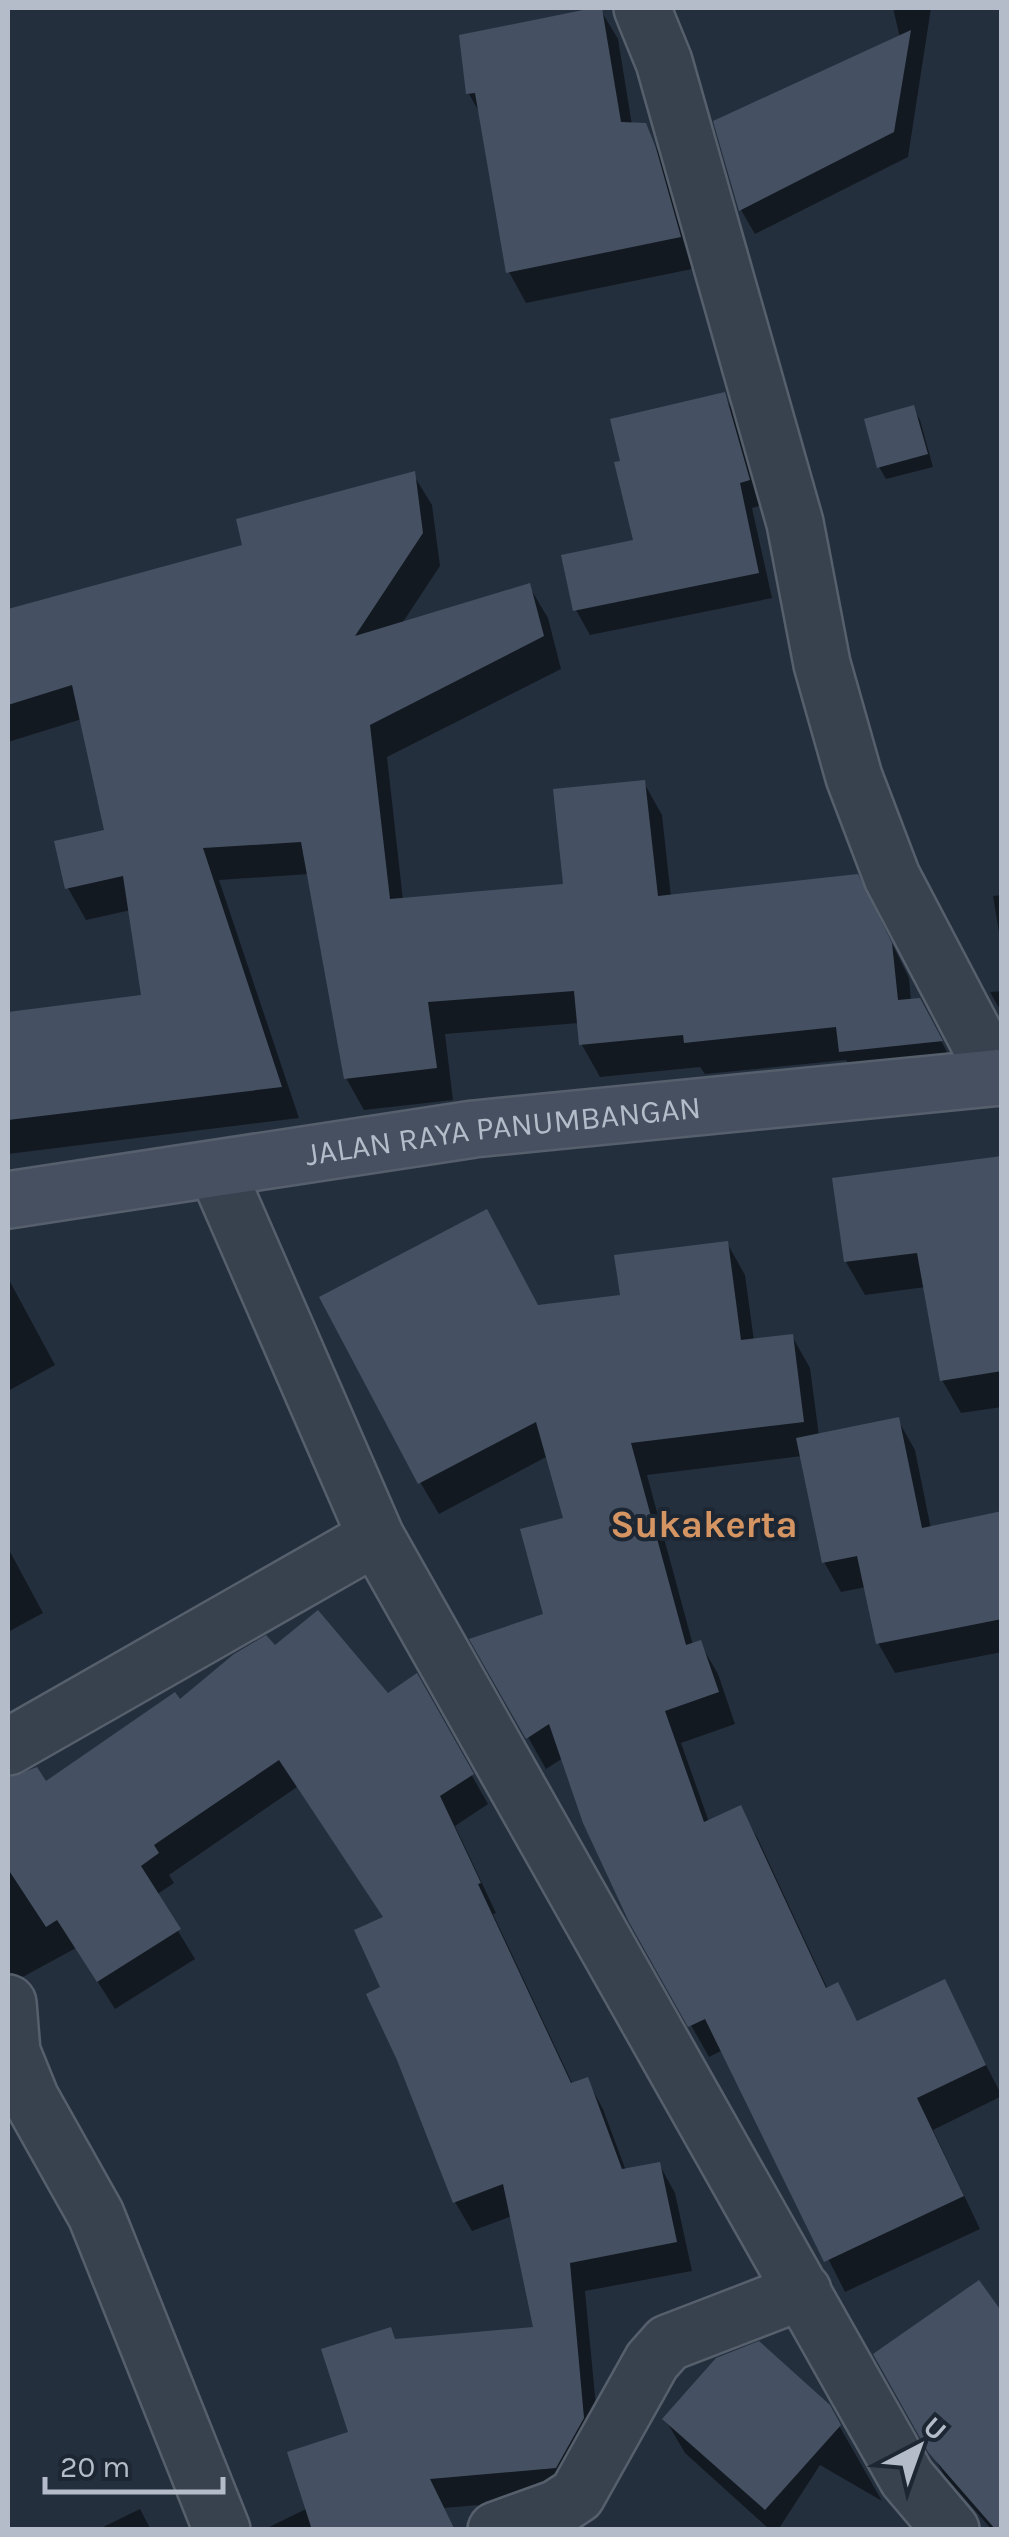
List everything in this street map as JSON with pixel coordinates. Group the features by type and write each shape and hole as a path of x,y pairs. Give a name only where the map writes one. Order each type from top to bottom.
{"main road":[{"name":"JALAN RAYA PANUMBANGAN","path":"8,1200 474,1129 999,1077"}],"street":[{"path":"642,8 664,62 795,523 822,664 854,777 892,877 999,1077"},
{"path":"216,1169 376,1537 907,2478 951,2530"},
{"path":"8,1747 376,1537"},
{"path":"8,2003 12,2052 18,2068 96,2214 222,2530"},
{"path":"496,2530 557,2508 577,2495 652,2361 668,2343 804,2292"}],"building":[{"path":"602,8 621,122 646,123 681,237 506,273 475,93 466,94 459,35"},
{"path":"911,30 894,132 739,211 713,121"},
{"path":"725,392 750,480 740,483 759,573 573,611 561,555 633,540 614,462 620,461 610,419"},
{"path":"914,405 928,454 877,468 864,419"},
{"path":"415,471 423,533 355,636 530,583 544,636 370,725 390,899 563,884 553,789 645,780 658,896 858,874 892,943 898,1000 920,998 943,1041 839,1052 836,1027 684,1043 683,1035 579,1045 574,991 428,1002 437,1068 344,1079 301,842 203,848 282,1087 8,1120 8,1012 141,995 123,876 65,889 54,841 104,830 72,685 8,705 8,609 242,545 236,519"},
{"path":"1002,1156 1002,1371 940,1381 917,1253 844,1262 832,1178"},
{"path":"487,1209 538,1305 620,1295 614,1255 728,1241 741,1340 793,1334 804,1422 631,1443 686,1645 701,1640 719,1692 665,1711 704,1822 741,1805 826,1988 838,1982 857,2021 945,1979 986,2065 917,2098 964,2196 824,2262 705,2019 688,2027 629,1922 583,1823 549,1724 526,1739 469,1639 543,1614 520,1529 563,1518 536,1422 418,1484 319,1297"},
{"path":"899,1417 922,1528 1002,1511 1002,1619 876,1644 857,1556 822,1563 796,1438"},
{"path":"318,1610 388,1693 417,1673 474,1774 440,1796 481,1883 478,1884 571,2083 588,2077 622,2169 660,2162 677,2242 570,2263 584,2418 556,2468 430,2479 455,2530 312,2530 287,2452 348,2432 321,2349 391,2327 395,2339 533,2327 503,2184 453,2203 397,2060 366,1994 380,1987 354,1930 383,1917 279,1760 154,1845 159,1853 141,1866 181,1929 97,1982 57,1920 46,1927 8,1869 8,1778 37,1767 46,1781 175,1692 180,1699 234,1654 266,1635 275,1645"},
{"path":"979,2280 1002,2312 1002,2530 996,2530 928,2452 873,2354"},
{"path":"759,2341 830,2405 841,2425 765,2510 662,2419 716,2358"}],"district":[{"name":"Sukakerta","path":"704,1524"}]}
